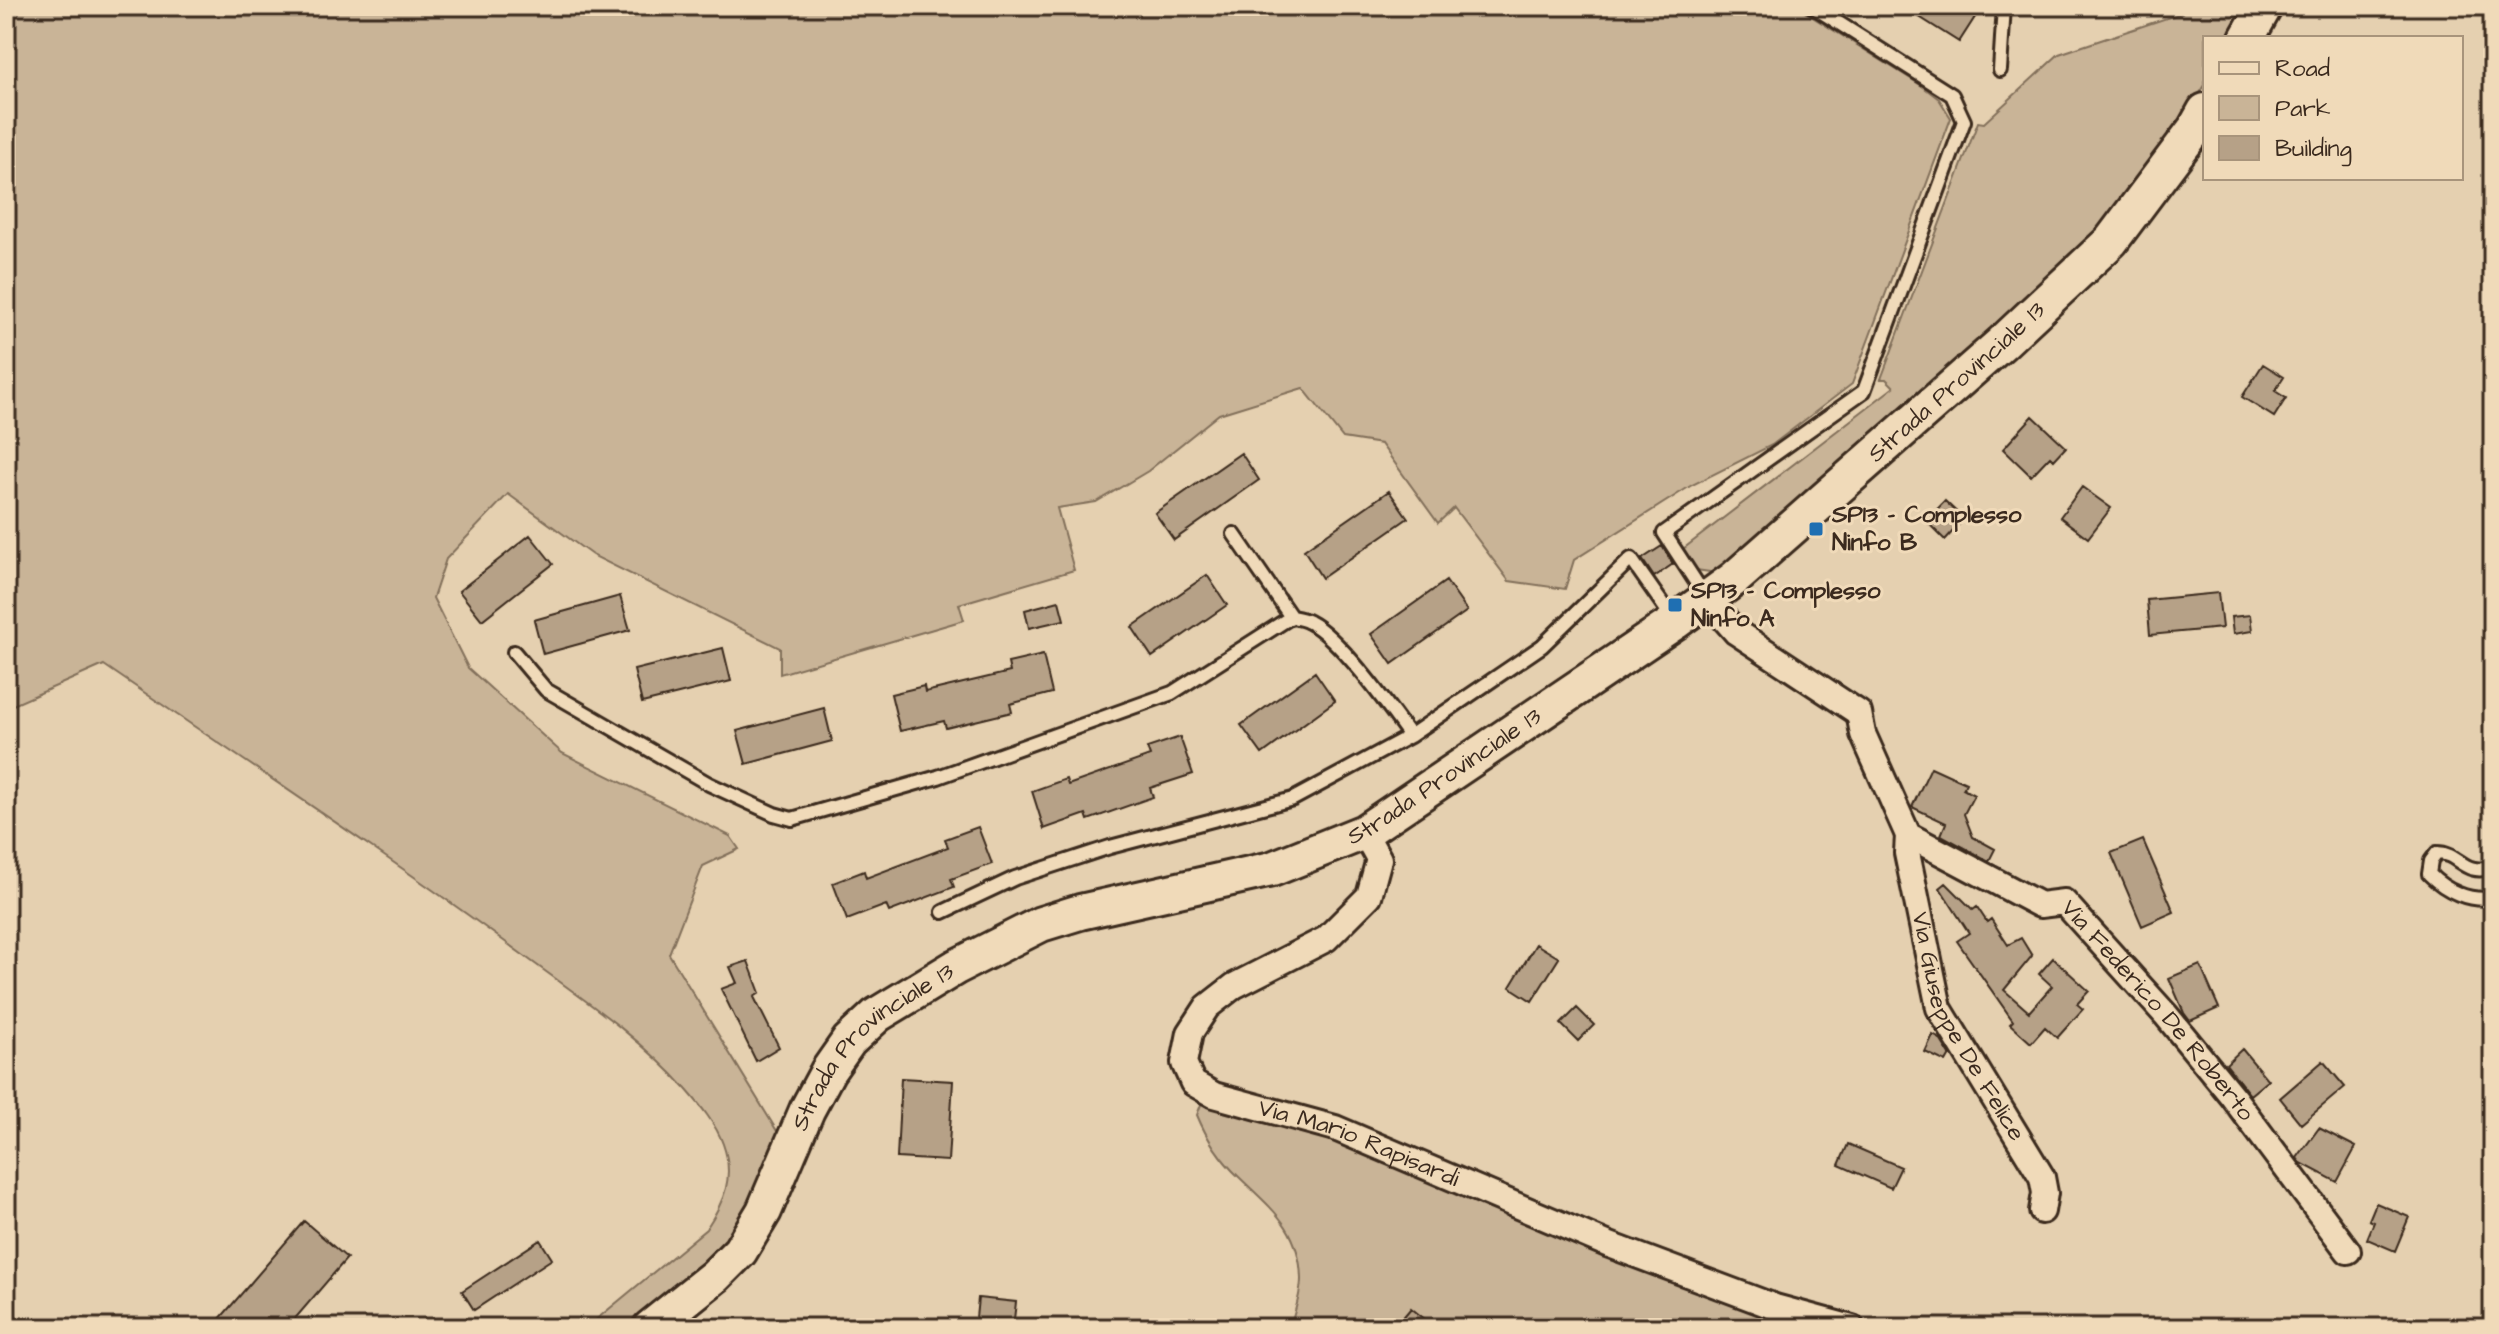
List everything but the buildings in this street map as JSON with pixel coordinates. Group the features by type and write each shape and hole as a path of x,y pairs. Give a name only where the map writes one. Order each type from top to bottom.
{"main road":[{"path":"2248,36 2265,6"},
{"name":"Strada Provinciale 13","path":"650,1328 715,1276 740,1251 764,1211 807,1110 828,1071 849,1041 877,1015 956,967 1041,924 1080,912 1272,869 1364,832 1675,622 1746,569 2002,343 2111,241 2203,115"}],"street":[{"path":"1707,599 1736,632 1859,713 1863,734 1908,835"},
{"name":"Via Mario Rapisardi","path":"1364,832 1379,859 1369,896 1326,939 1234,986 1207,1007 1190,1033 1184,1063 1193,1083 1214,1095 1335,1128 1607,1244 1747,1296 1852,1328"},
{"name":"Via Giuseppe De Felice","path":"1908,835 1907,853 1939,1008 2042,1177 2045,1193 2042,1211"},
{"name":"Via Federico De Roberto","path":"1908,835 2040,905 2064,902 2166,1015 2233,1097 2348,1251"}],"lane":[{"path":"1707,599 1664,533 1864,391 1964,121 1952,95 1829,11 1812,6"},
{"path":"2000,70 2004,6"},
{"path":"1234,534 1291,617"},
{"path":"943,912 1015,878 1110,847 1293,799 1410,736 1542,646 1631,559 1675,622"},
{"path":"514,652 546,690 709,784 792,819 938,777 1172,693 1291,617 1307,620 1324,632 1410,736"},
{"path":"2493,867 2478,870 2462,865 2446,853 2437,853 2431,861 2429,874 2458,894 2480,900 2493,898"}],"green space":[{"path":"6,6 1795,6 1922,86 1939,99 1951,118 1852,384 1772,445 1692,485 1574,560 1565,589 1509,581 1454,508 1438,523 1381,444 1343,438 1303,388 1219,414 1148,471 1096,502 1057,508 1074,570 959,604 964,620 780,674 780,648 592,555 508,494 446,559 433,598 468,668 562,753 730,836 739,849 703,866 669,954 780,1136 738,1230 692,1279 630,1328 586,1328 706,1229 718,1209 728,1178 723,1144 712,1122 686,1089 629,1034 566,986 367,844 104,665 11,706 6,704"},
{"path":"2188,6 2251,6 2234,36 2203,36 2203,88 2180,126 2094,237 1717,573 1696,570 1683,549 1894,387 1886,379 1881,379 1978,122 1984,123 2059,54 2182,13"},
{"path":"1202,1102 1338,1140 1811,1328 1290,1328 1301,1285 1296,1246 1282,1221 1215,1148 1197,1115"}],"place":[{"name":"SP13 - Complesso Ninfo B","path":"1816,529"},
{"name":"SP13 - Complesso Ninfo A","path":"1675,605"}]}
